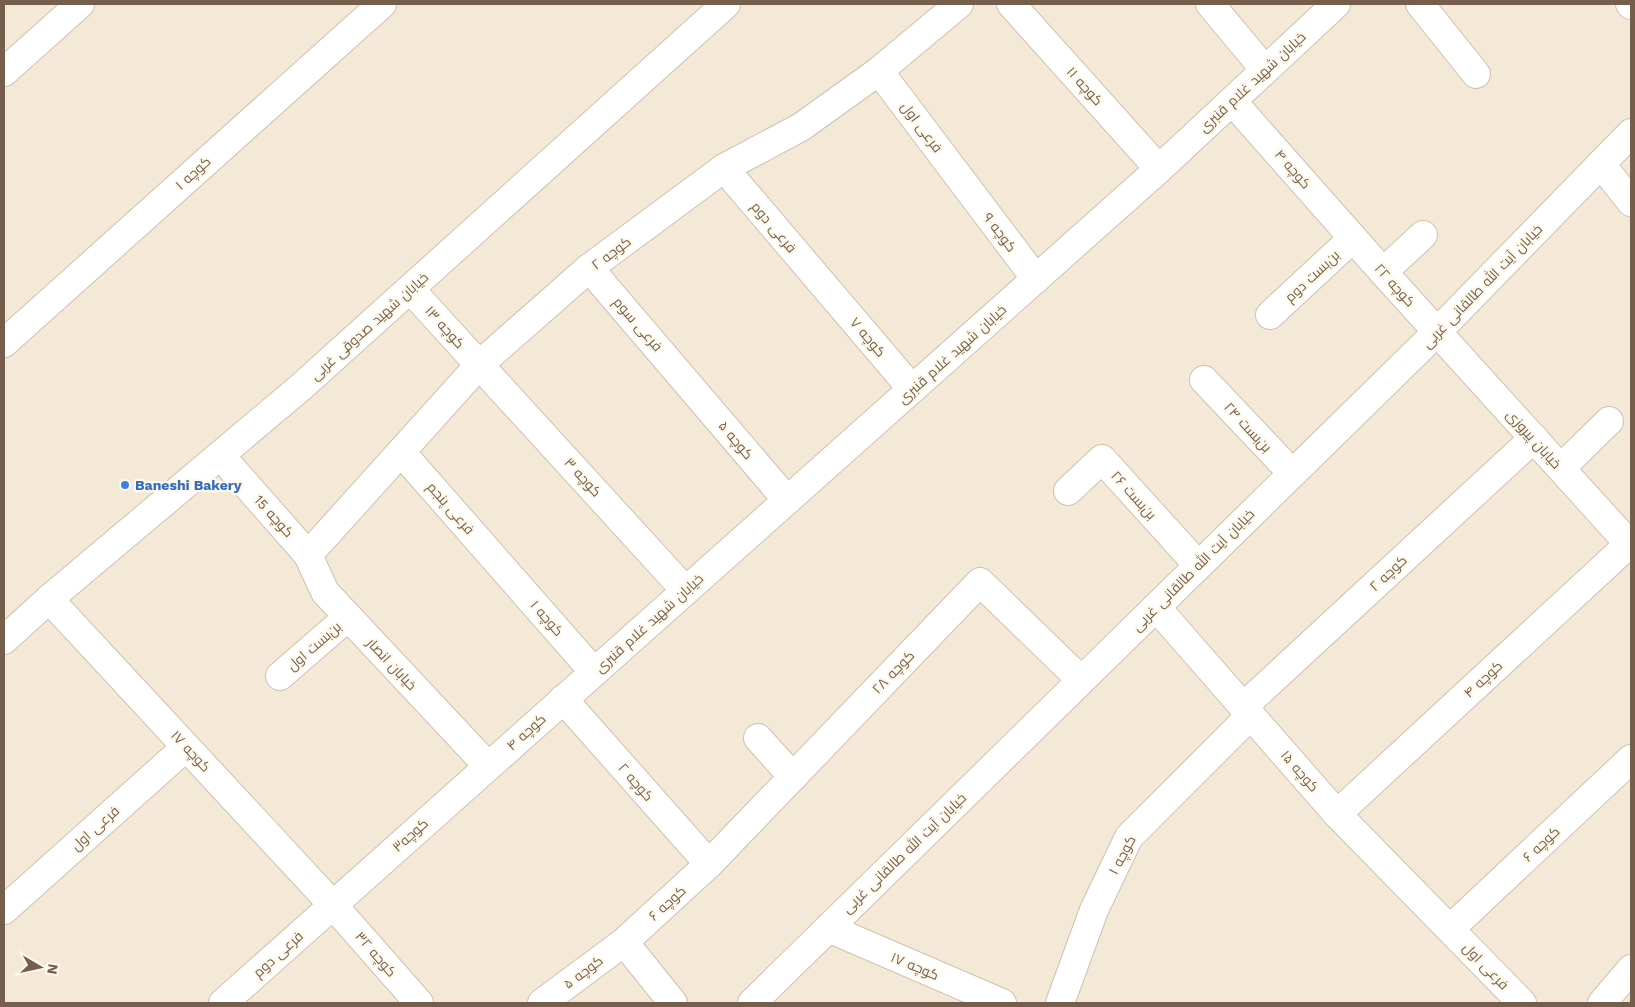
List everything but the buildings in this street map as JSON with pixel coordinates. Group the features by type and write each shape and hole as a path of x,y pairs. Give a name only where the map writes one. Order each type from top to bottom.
{"street":[{"path":"4,72 80,4"},
{"name":"کوچه ۱","path":"4,343 382,4"},
{"name":"خیابان شهید صدوقی غربی","path":"4,640 49,599 301,388 726,4"},
{"name":"کوچه ۲","path":"308,555 480,364 589,268 724,168 801,127 879,71 958,4"},
{"name":"کوچه ۱۱","path":"1011,4 1160,168"},
{"path":"1210,4 1265,70"},
{"name":"خیابان شهید غلام قنبری","path":"563,699 1160,168 1336,4"},
{"path":"1420,4 1476,74"},
{"name":"فرعی اول","path":"879,71 965,184"},
{"name":"کوچه ۴","path":"1232,101 1353,238"},
{"name":"خیابان آیت الله طالقانی غربی","path":"752,1003 1437,332 1631,133"},
{"path":"1600,164 1631,202"},
{"name":"فرعی دوم","path":"724,168 824,286"},
{"name":"کوچه ۹","path":"965,184 1036,279"},
{"path":"1383,272 1423,235"},
{"name":"کوچه ۲۲","path":"1353,238 1437,332"},
{"name":"بن‌بست دوم","path":"1270,314 1353,238"},
{"name":"فرعی سوم","path":"589,268 686,380"},
{"name":"کوچه ۷","path":"824,286 912,389"},
{"name":"کوچه ۱۳","path":"410,289 480,364"},
{"name":"خیابان پیروزی","path":"1437,332 1630,545"},
{"name":"کوچه ۳","path":"480,364 685,590"},
{"name":"کوچه ۵","path":"686,380 787,500"},
{"name":"بن‌بست ۲۴","path":"1204,380 1292,473"},
{"path":"1561,468 1609,421"},
{"name":"کوچه ۲","path":"1247,711 1534,438"},
{"name":"فرعی پنجم","path":"401,452 501,565"},
{"name":"کوچه 15","path":"220,455 308,555"},
{"name":"بن‌بست ۲۶","path":"1068,491 1102,459 1198,565"},
{"name":"کوچه ۴","path":"1337,814 1630,545"},
{"name":"خیابان انصار","path":"308,555 326,592 488,766"},
{"name":"کوچه ۱","path":"501,565 594,672"},
{"name":"کوچه ۲۸","path":"709,864 980,582 1081,680"},
{"name":"کوچه ۱۷","path":"49,599 332,904"},
{"name":"کوچه ۱۵","path":"1156,607 1337,814 1450,930"},
{"name":"بن‌بست اول","path":"280,676 348,616"},
{"name":"کوچه ۲","path":"563,699 709,864"},
{"name":"کوچه ۴","path":"488,766 563,699"},
{"name":"کوچه ۱","path":"1060,1003 1094,910 1129,836 1247,711"},
{"path":"758,738 793,777"},
{"name":"فرعی اول","path":"4,910 186,747"},
{"name":"کوچه ۶","path":"1450,930 1631,759"},
{"name":"کوچه۳","path":"332,904 488,766"},
{"name":"کوچه ۶","path":"624,942 709,864"},
{"name":"فرعی دوم","path":"223,1003 332,904"},
{"name":"کوچه ۳۲","path":"332,904 419,1003"},
{"name":"کوچه ۱۷","path":"828,928 1002,1003"},
{"name":"فرعی اول","path":"1450,930 1522,1003"},
{"path":"624,942 673,1003"},
{"name":"کوچه ۵","path":"542,1003 624,942"},
{"path":"1602,1003 1631,969"}],"shaded area":[{"path":"4,4 1631,4 1631,1003 4,1003"}],"place":[{"name":"Baneshi Bakery","path":"125,485"}]}
